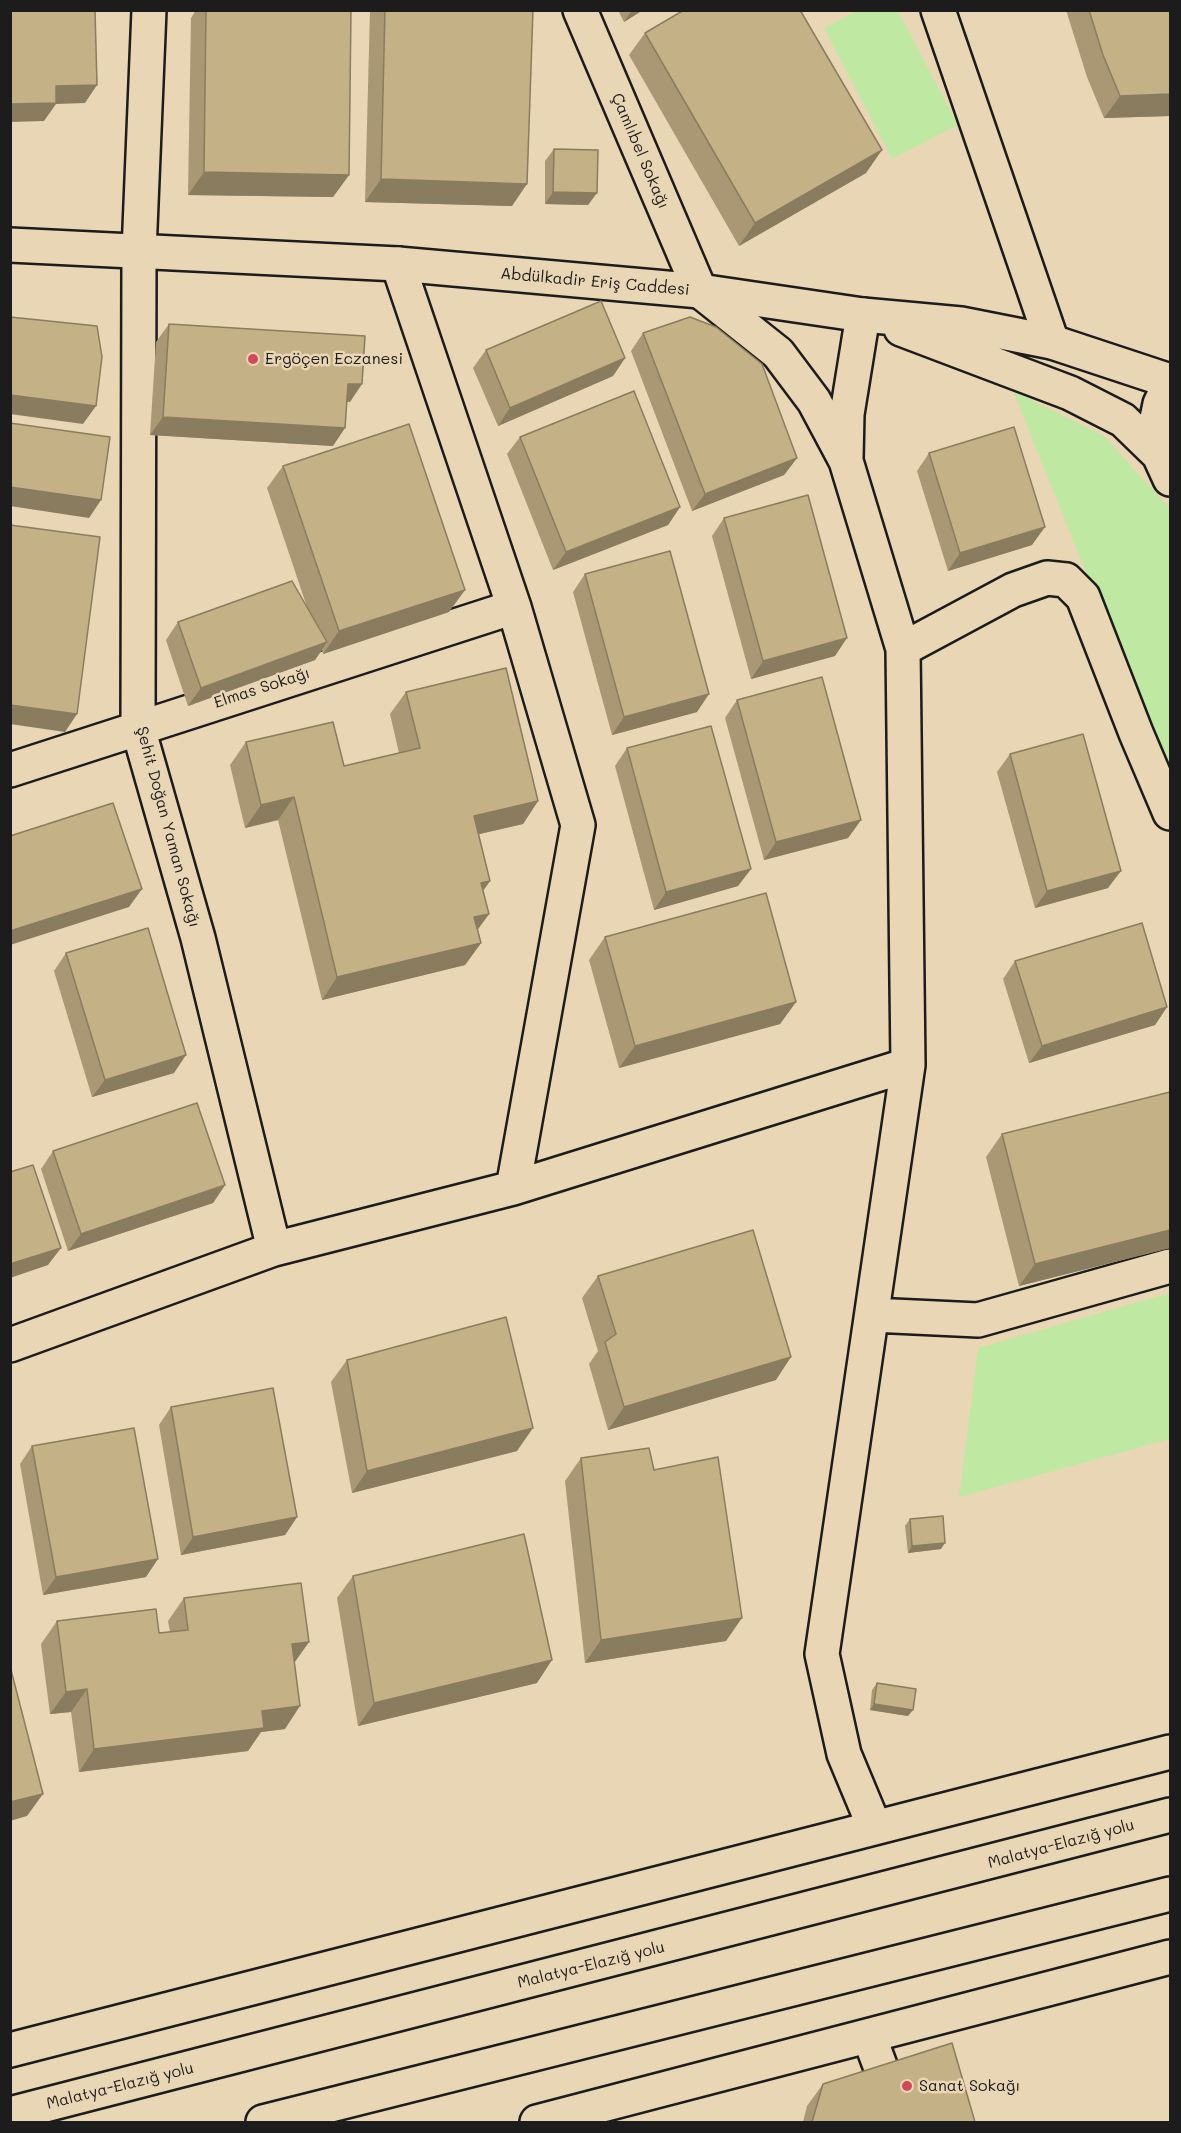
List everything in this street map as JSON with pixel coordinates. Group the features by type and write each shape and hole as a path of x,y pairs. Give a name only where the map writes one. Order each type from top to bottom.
{"main road":[{"name":"Şehit Doğan Yaman Sokağı","path":"149,10 139,252 138,728 198,938 274,1249"},
{"name":"Çamlıbel Sokağı","path":"580,10 700,291"},
{"path":"938,10 1052,342"},
{"name":"Abdülkadir Eriş Caddesi","path":"10,245 398,264 700,291 863,315 961,324 1052,342 1170,382"},
{"path":"398,264 514,607 578,825 513,1188"},
{"path":"700,291 778,353 814,400 846,461 903,649 908,1065 822,1654 844,1754 874,1826"},
{"path":"846,461 847,414 863,315 1070,393 1123,420 1165,467"},
{"path":"1165,467 1155,428 1160,404 1170,382"},
{"path":"903,649 1013,590 1047,578 1066,580 1083,597 1170,813"},
{"name":"Elmas Sokağı","path":"10,770 514,607"},
{"path":"10,1345 274,1249 513,1188 908,1065"},
{"path":"872,1315 978,1320 1170,1266"},
{"path":"10,2050 874,1826 1170,1752"},
{"name":"Malatya-Elazığ yolu","path":"10,2114 1170,1815"},
{"path":"263,2122 1170,1894"},
{"path":"537,2122 1170,1957"},
{"path":"868,2036 901,2122"}],"green space":[{"path":"858,10 898,11 958,125 892,159 824,28"},
{"path":"1013,391 1104,436 1170,509 1170,780"},
{"path":"1170,1293 1170,1439 959,1497 978,1348"}],"building":[{"path":"10,10 95,10 97,85 56,86 56,103 10,104"},
{"path":"206,10 351,10 349,175 204,172"},
{"path":"385,10 533,10 527,184 381,179"},
{"path":"684,10 800,10 882,150 755,223 645,33"},
{"path":"1089,10 1170,10 1170,94 1120,96 1103,55"},
{"path":"554,149 598,150 597,193 553,192"},
{"path":"601,301 625,358 510,408 486,350"},
{"path":"10,317 97,326 102,357 96,406 10,395"},
{"path":"690,317 716,327 762,364 797,458 705,494 643,333"},
{"path":"169,324 365,336 362,384 348,384 345,428 163,417"},
{"path":"634,391 680,507 566,552 520,437"},
{"path":"10,423 110,437 101,500 10,487"},
{"path":"409,424 465,590 339,631 283,466"},
{"path":"1014,427 1045,527 960,553 929,453"},
{"path":"808,495 847,638 763,661 724,518"},
{"path":"10,525 100,537 77,714 10,705"},
{"path":"670,551 709,694 624,717 585,574"},
{"path":"292,581 327,642 201,688 178,622"},
{"path":"506,668 538,801 474,816 490,881 481,883 489,914 474,917 481,943 337,977 294,797 261,805 246,742 333,722 344,766 420,748 406,692"},
{"path":"822,677 861,820 776,842 737,700"},
{"path":"711,726 751,869 666,892 627,748"},
{"path":"1083,734 1121,871 1047,891 1010,754"},
{"path":"113,803 142,889 10,931 10,836"},
{"path":"766,893 796,1002 635,1046 605,937"},
{"path":"1142,923 1167,1007 1042,1046 1015,961"},
{"path":"148,928 186,1055 105,1080 66,953"},
{"path":"1170,1092 1170,1230 1035,1264 1002,1134"},
{"path":"197,1103 225,1185 81,1234 53,1151"},
{"path":"33,1165 61,1248 10,1264 10,1172"},
{"path":"753,1230 791,1357 624,1407 605,1342 616,1334 598,1276"},
{"path":"506,1317 533,1428 367,1471 347,1360"},
{"path":"273,1388 297,1517 193,1537 171,1407"},
{"path":"134,1428 158,1559 56,1577 32,1446"},
{"path":"649,1448 654,1470 718,1457 742,1618 601,1640 581,1458"},
{"path":"943,1516 945,1543 912,1546 910,1519"},
{"path":"524,1534 552,1660 374,1703 353,1576"},
{"path":"301,1583 309,1642 292,1644 300,1706 262,1711 264,1728 94,1749 87,1689 66,1692 57,1621 156,1609 159,1633 188,1630 184,1598"},
{"path":"10,1666 43,1794 10,1802"},
{"path":"877,1683 916,1689 913,1710 874,1704"},
{"path":"952,2043 975,2122 812,2122 823,2084"}],"place":[{"name":"Ergöçen Eczanesi","path":"253,359"},
{"name":"Sanat Sokağı","path":"907,2086"}]}
